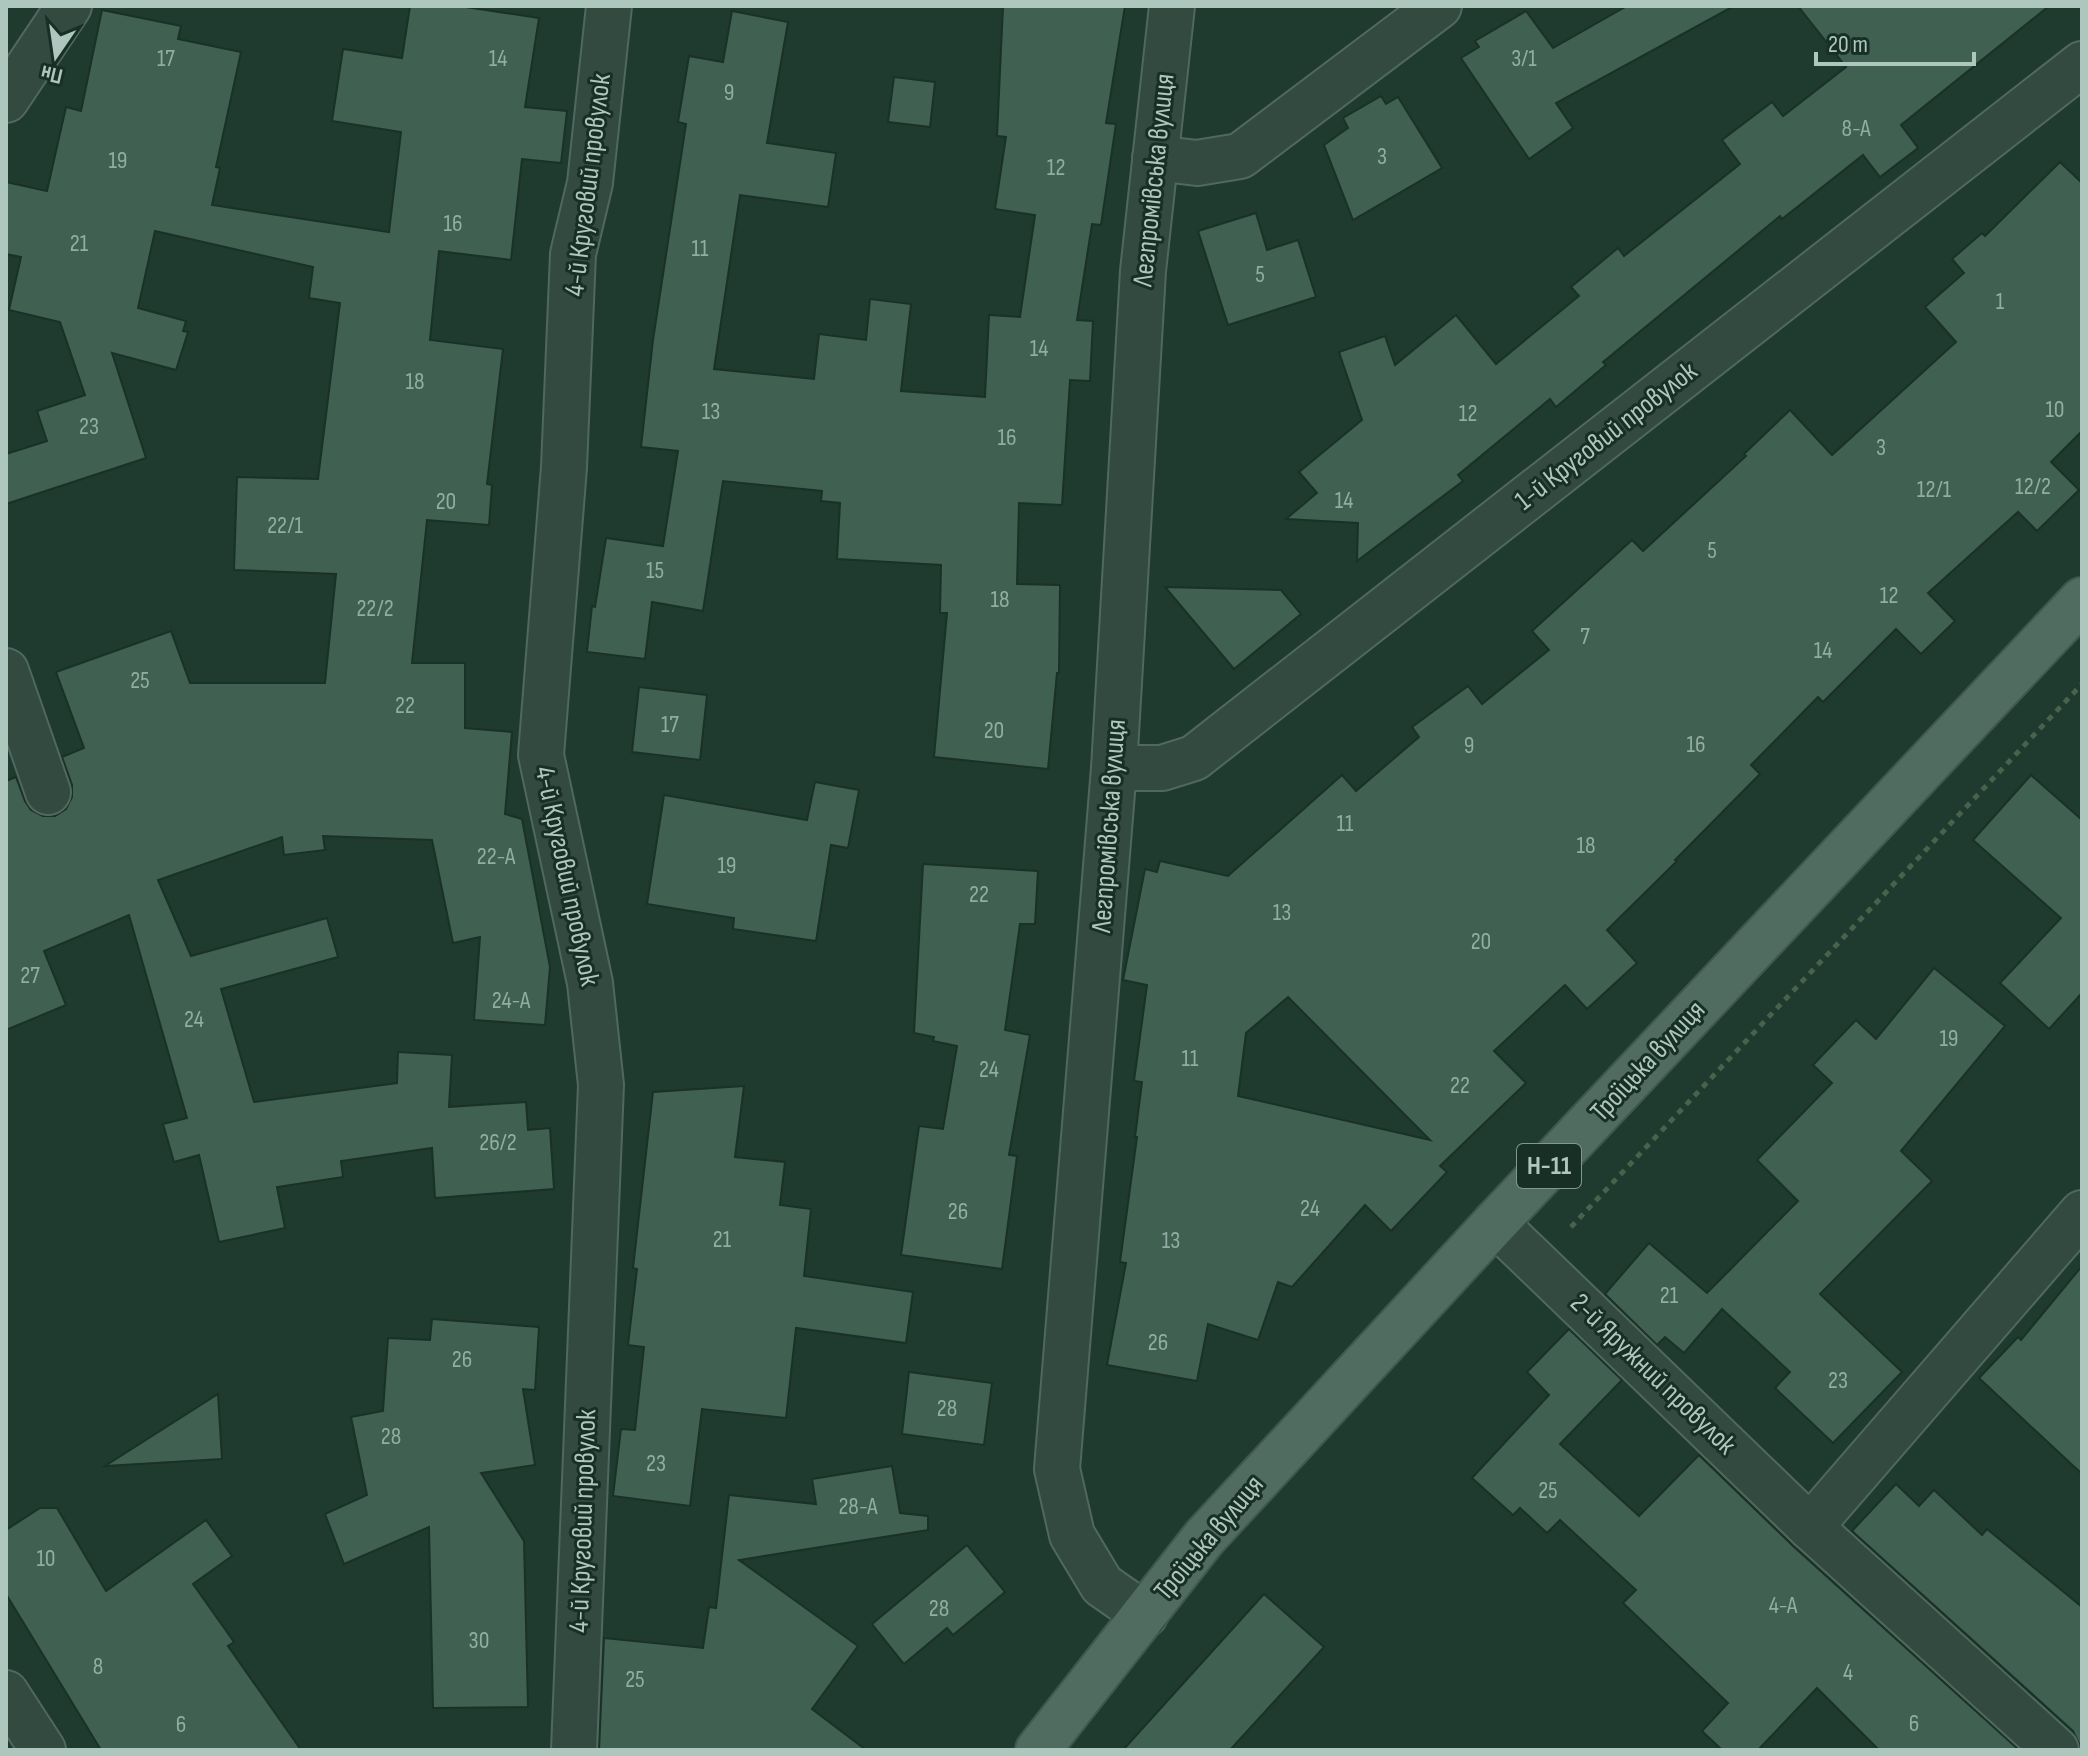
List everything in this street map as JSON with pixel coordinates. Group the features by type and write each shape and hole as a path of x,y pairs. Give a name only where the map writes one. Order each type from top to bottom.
{"main road":[{"name":"Троїцька вулиця","path":"1038,1750 1204,1538 1495,1223 2082,600"}],"street":[{"path":"6,100 69,6"},
{"name":"4-й Круговий провулок","path":"574,1750 601,1085 590,983 541,755 564,467 573,254 590,183 609,6"},
{"name":"Легпромівська вулиця","path":"1145,1615 1102,1585 1072,1535 1057,1469 1114,768 1143,271 1172,6"},
{"path":"1155,158 1197,163 1240,156 1439,6"},
{"name":"1-й Круговий провулок","path":"1114,768 1162,768 1194,758 2082,64"},
{"path":"6,671 48,792"},
{"path":"1810,1527 2082,1213"},
{"name":"2-й Яружний провулок","path":"1495,1223 1810,1527 2054,1749"},
{"path":"6,1693 43,1750"}],"path":[{"path":"1538,1262 2082,684"}],"building":[{"path":"410,6 459,6 539,18 525,107 567,111 561,163 522,159 511,260 439,251 430,340 503,349 487,484 492,485 489,525 427,520 412,663 465,663 465,728 512,732 505,814 522,819 550,967 545,1025 474,1020 480,937 453,943 432,840 323,836 325,850 284,855 282,837 158,880 191,956 327,918 338,957 221,989 254,1102 397,1083 398,1052 452,1055 449,1107 526,1102 528,1130 550,1128 554,1189 435,1198 432,1148 341,1161 343,1177 277,1187 285,1228 219,1242 199,1155 174,1162 163,1124 187,1118 129,915 44,951 66,1005 6,1030 6,781 16,777 31,810 43,816 55,816 66,809 72,797 72,785 62,757 84,748 56,672 171,631 190,683 325,683 336,574 234,570 237,477 318,479 340,303 309,298 313,267 155,231 138,308 186,321 183,331 188,332 176,370 112,353 146,458 6,504 6,454 47,441 37,411 85,395 60,322 9,310 21,257 6,254 6,182 47,191 66,107 81,111 102,10 181,26 178,39 241,52 216,167 220,168 212,205 389,232 401,132 332,121 343,49 402,58"},
{"path":"1003,6 1125,6 1106,123 1116,124 1101,225 1092,224 1077,320 1093,321 1090,381 1070,380 1062,505 1019,503 1017,584 1060,585 1059,673 1048,769 934,757 947,613 940,613 941,565 837,559 840,503 821,501 822,491 723,481 703,611 652,602 645,659 587,652 592,606 595,607 606,538 663,546 678,451 641,447 653,340 686,124 678,122 689,56 723,62 732,11 788,22 767,143 836,153 828,207 740,195 714,369 814,379 819,334 866,340 870,299 911,304 901,391 985,397 989,315 1020,317 1035,215 995,209 1006,137 997,136"},
{"path":"1627,6 1734,6 1556,103 1573,128 1529,159 1461,58 1479,47 1475,41 1526,11 1553,48"},
{"path":"1798,6 2049,6 1901,125 1918,148 1880,177 1863,155 1782,219 1780,216 1603,362 1606,365 1556,407 1550,399 1458,475 1463,481 1357,561 1358,523 1286,519 1317,493 1299,472 1362,420 1339,352 1385,336 1395,365 1456,315 1496,364 1579,296 1571,287 1618,248 1624,256 1740,164 1722,140 1772,102 1783,116 1846,67"},
{"path":"894,77 935,82 930,127 888,122"},
{"path":"1381,96 1386,104 1398,97 1442,168 1353,220 1324,145 1348,128 1343,118"},
{"path":"2060,162 2082,183 2082,431 2051,462 2079,490 2037,531 2018,512 1928,593 1955,621 1921,654 1896,629 1823,702 1818,697 1751,765 1760,774 1607,930 1637,963 1587,1009 1565,985 1494,1051 1526,1083 1440,1166 1447,1172 1391,1231 1365,1205 1292,1287 1278,1282 1258,1340 1208,1324 1197,1381 1107,1365 1126,1263 1120,1262 1137,1137 1142,1082 1134,1081 1147,985 1123,980 1145,869 1157,872 1160,861 1228,876 1342,775 1356,791 1419,737 1412,727 1468,686 1482,704 1549,650 1532,631 1632,540 1643,551 1746,456 1744,454 1790,410 1832,455 1956,342 1925,307 1964,273 1952,259 1982,233 1985,236","holes":["1288,997 1430,1140 1238,1096 1246,1033"]},
{"path":"1256,213 1267,250 1298,240 1316,297 1228,325 1198,231"},
{"path":"1165,587 1281,590 1301,614 1234,669"},
{"path":"639,687 707,695 700,760 632,752"},
{"path":"2031,775 2082,820 2082,993 2049,1029 2000,983 2061,918 1973,840"},
{"path":"815,782 859,790 848,848 831,845 816,941 733,929 734,918 647,904 664,795 807,820"},
{"path":"923,864 1038,871 1035,924 1020,924 1005,1030 1030,1035 1009,1155 1017,1156 1002,1269 901,1255 919,1126 943,1129 957,1046 914,1033"},
{"path":"1934,968 2005,1026 1901,1151 1932,1181 1820,1294 1902,1372 1833,1443 1775,1388 1790,1372 1722,1309 1684,1353 1665,1337 1657,1345 1605,1294 1649,1243 1707,1293 1798,1201 1757,1160 1832,1083 1813,1065 1856,1020 1876,1039"},
{"path":"744,1086 735,1157 785,1162 780,1205 811,1209 804,1276 913,1292 906,1343 796,1328 786,1418 702,1409 690,1506 613,1496 621,1429 635,1430 644,1347 628,1345 637,1269 633,1268 653,1092"},
{"path":"2082,1266 2082,1474 1979,1378 2018,1337 2021,1340"},
{"path":"432,1319 539,1327 535,1390 523,1389 535,1465 481,1473 524,1541 528,1707 433,1708 429,1527 344,1564 325,1514 367,1495 351,1417 383,1411 388,1338 430,1340"},
{"path":"1569,1329 1622,1380 1560,1444 1639,1516 1699,1455 1793,1546 2019,1750 1879,1750 1817,1688 1758,1750 1722,1750 1702,1731 1728,1703 1623,1603 1636,1590 1560,1520 1547,1533 1520,1508 1513,1515 1472,1478 1549,1395 1527,1372"},
{"path":"909,1372 992,1383 984,1445 902,1434"},
{"path":"218,1394 222,1459 105,1466"},
{"path":"892,1466 900,1513 928,1516 928,1530 739,1560 858,1646 812,1709 866,1750 599,1750 604,1638 703,1648 709,1607 716,1608 729,1495 816,1504 812,1479"},
{"path":"1896,1484 1919,1506 1934,1490 1982,1535 1987,1529 2082,1607 2082,1750 2073,1731 1852,1531"},
{"path":"40,1508 57,1508 106,1591 206,1520 232,1556 193,1584 234,1642 228,1646 301,1750 101,1750 6,1594 6,1530"},
{"path":"967,1545 1005,1592 953,1635 947,1628 904,1664 872,1624"},
{"path":"1264,1594 1324,1647 1230,1750 1123,1750"}]}
